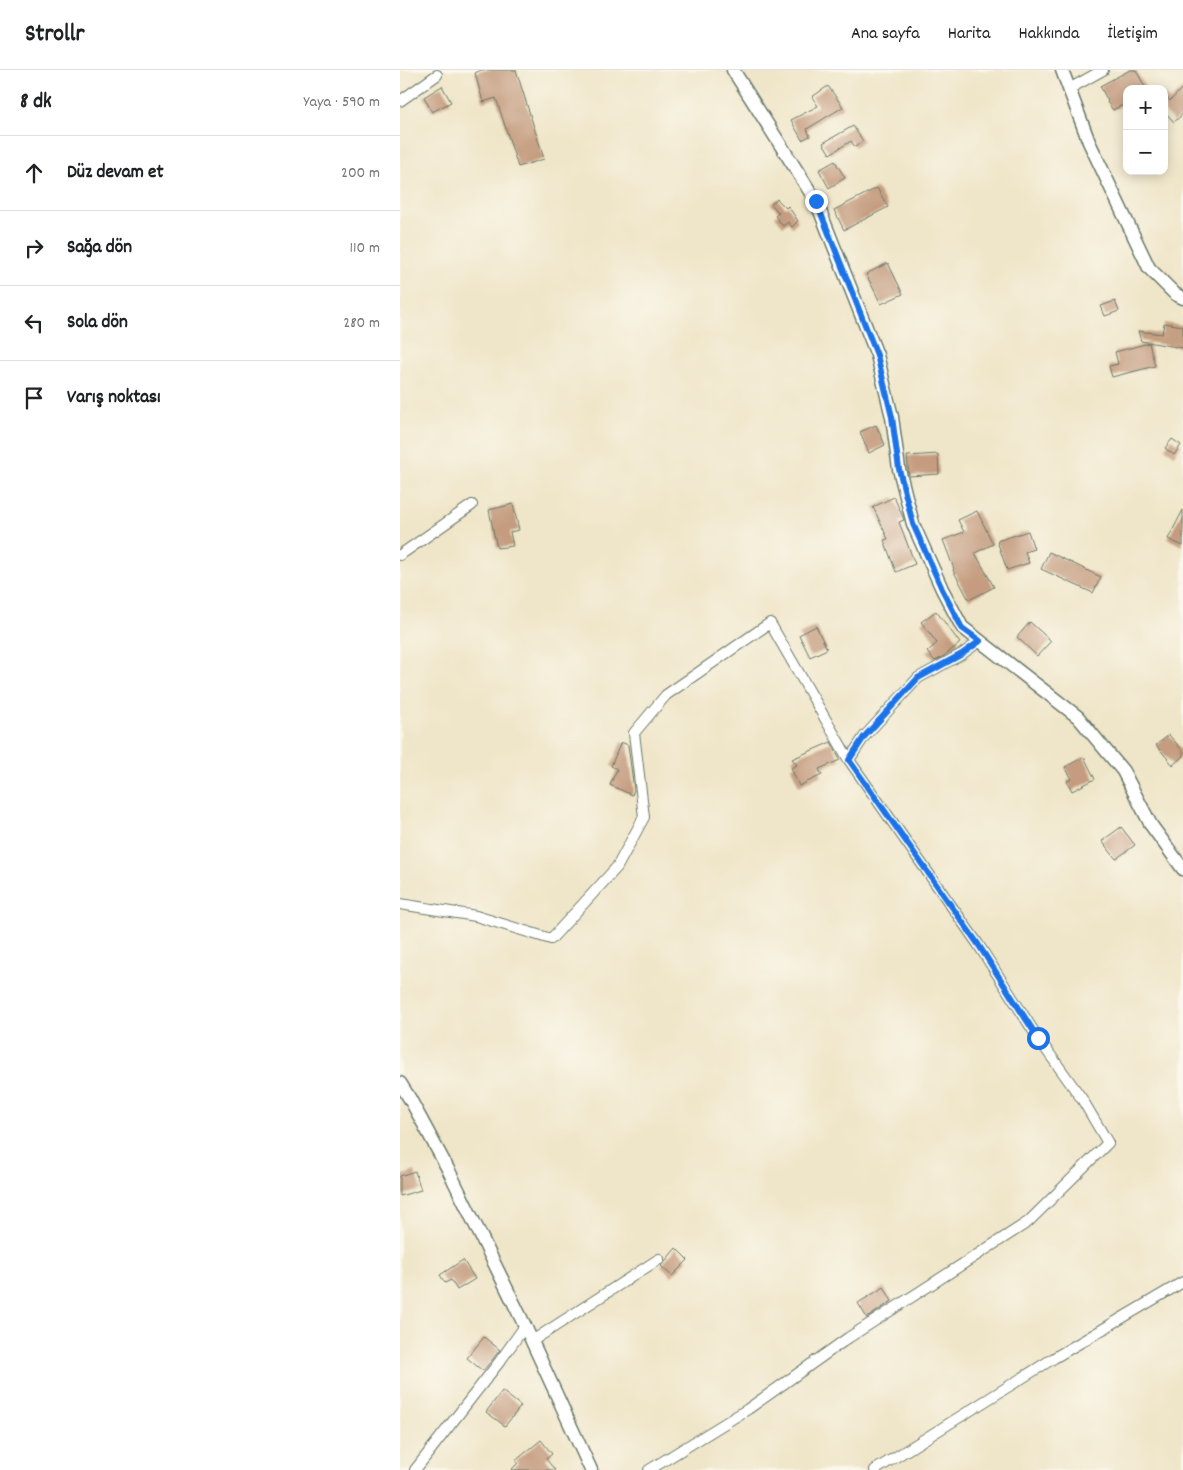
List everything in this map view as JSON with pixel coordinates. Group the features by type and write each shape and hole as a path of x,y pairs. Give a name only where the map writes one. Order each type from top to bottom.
{"street":[{"path":"733,70 816,201 877,355 892,417 899,469 913,524 962,628 1078,717 1122,771 1151,825 1183,869"},
{"path":"1062,70 1090,142 1149,268 1175,294 1183,298"},
{"path":"1069,89 1103,70"},
{"path":"400,101 437,75"},
{"path":"400,555 472,506"},
{"path":"400,904 476,916 551,939 617,867 644,817 634,734 666,695 770,624 849,760 978,944 1038,1038 1082,1099 1108,1143 1028,1222 848,1338 748,1409 649,1470"},
{"path":"849,760 864,737 918,678 962,654 980,641"},
{"path":"400,1084 449,1171 525,1326 591,1470"},
{"path":"532,1341 659,1259"},
{"path":"875,1470 1054,1358 1183,1282"},
{"path":"415,1470 525,1326"}],"building":[{"path":"481,70 516,70 544,159 518,167 496,98 483,102 475,73"},
{"path":"1130,70 1136,70 1144,85 1123,85 1123,105 1113,110 1100,86"},
{"path":"442,86 451,102 432,112 424,97"},
{"path":"828,86 843,107 807,129 810,136 802,140 791,120 818,106 812,97"},
{"path":"1183,87 1183,114 1174,122 1168,115 1168,99 1170,101"},
{"path":"853,126 863,141 855,147 851,141 830,154 823,143"},
{"path":"835,161 845,178 829,188 819,170"},
{"path":"877,188 888,207 844,230 834,210"},
{"path":"777,199 786,208 788,206 798,221 792,227 788,222 783,226 775,216 779,213 771,204"},
{"path":"888,263 903,294 881,304 866,274"},
{"path":"1115,301 1119,311 1105,316 1101,306"},
{"path":"1164,323 1183,326 1183,348 1141,341 1138,331 1162,334"},
{"path":"1149,343 1155,366 1112,377 1109,366 1118,364 1115,352"},
{"path":"876,425 885,445 869,453 860,432"},
{"path":"1172,439 1181,445 1174,455 1165,448"},
{"path":"938,454 939,474 909,476 907,456"},
{"path":"894,497 904,520 899,522 915,564 896,572 884,540 888,539 873,507"},
{"path":"513,504 519,530 510,532 513,546 497,548 489,510"},
{"path":"1183,510 1183,546 1168,539"},
{"path":"977,511 993,544 975,553 994,587 969,600 953,570 943,540 964,532 958,520"},
{"path":"1028,531 1034,549 1025,552 1029,563 1007,570 997,541"},
{"path":"1049,552 1101,577 1093,593 1041,569"},
{"path":"936,611 960,643 935,661 927,652 937,643 921,622"},
{"path":"1030,622 1051,641 1037,656 1017,637"},
{"path":"816,626 827,649 810,657 799,635"},
{"path":"1169,735 1183,751 1183,756 1173,765 1156,745"},
{"path":"621,742 628,745 634,790 632,795 610,785 617,769 611,766"},
{"path":"831,742 840,760 819,769 822,775 799,786 791,768 797,765 792,759"},
{"path":"1084,757 1095,779 1072,791 1067,781 1072,779 1065,767"},
{"path":"1121,827 1135,845 1116,859 1102,841"},
{"path":"415,1171 421,1190 400,1196 400,1176"},
{"path":"676,1248 688,1260 672,1276 661,1266"},
{"path":"463,1260 475,1279 457,1290 451,1280 445,1283 440,1275"},
{"path":"884,1287 892,1301 867,1318 858,1303"},
{"path":"484,1337 500,1350 483,1371 467,1358"},
{"path":"502,1391 521,1406 505,1426 486,1412"},
{"path":"541,1440 552,1454 546,1459 555,1470 511,1470 518,1463 515,1461"}],"route":[{"path":"816,201 877,355 892,417 899,469 913,524 962,628 980,641 962,654 918,678 864,737 849,760 978,944 1038,1038"}]}
